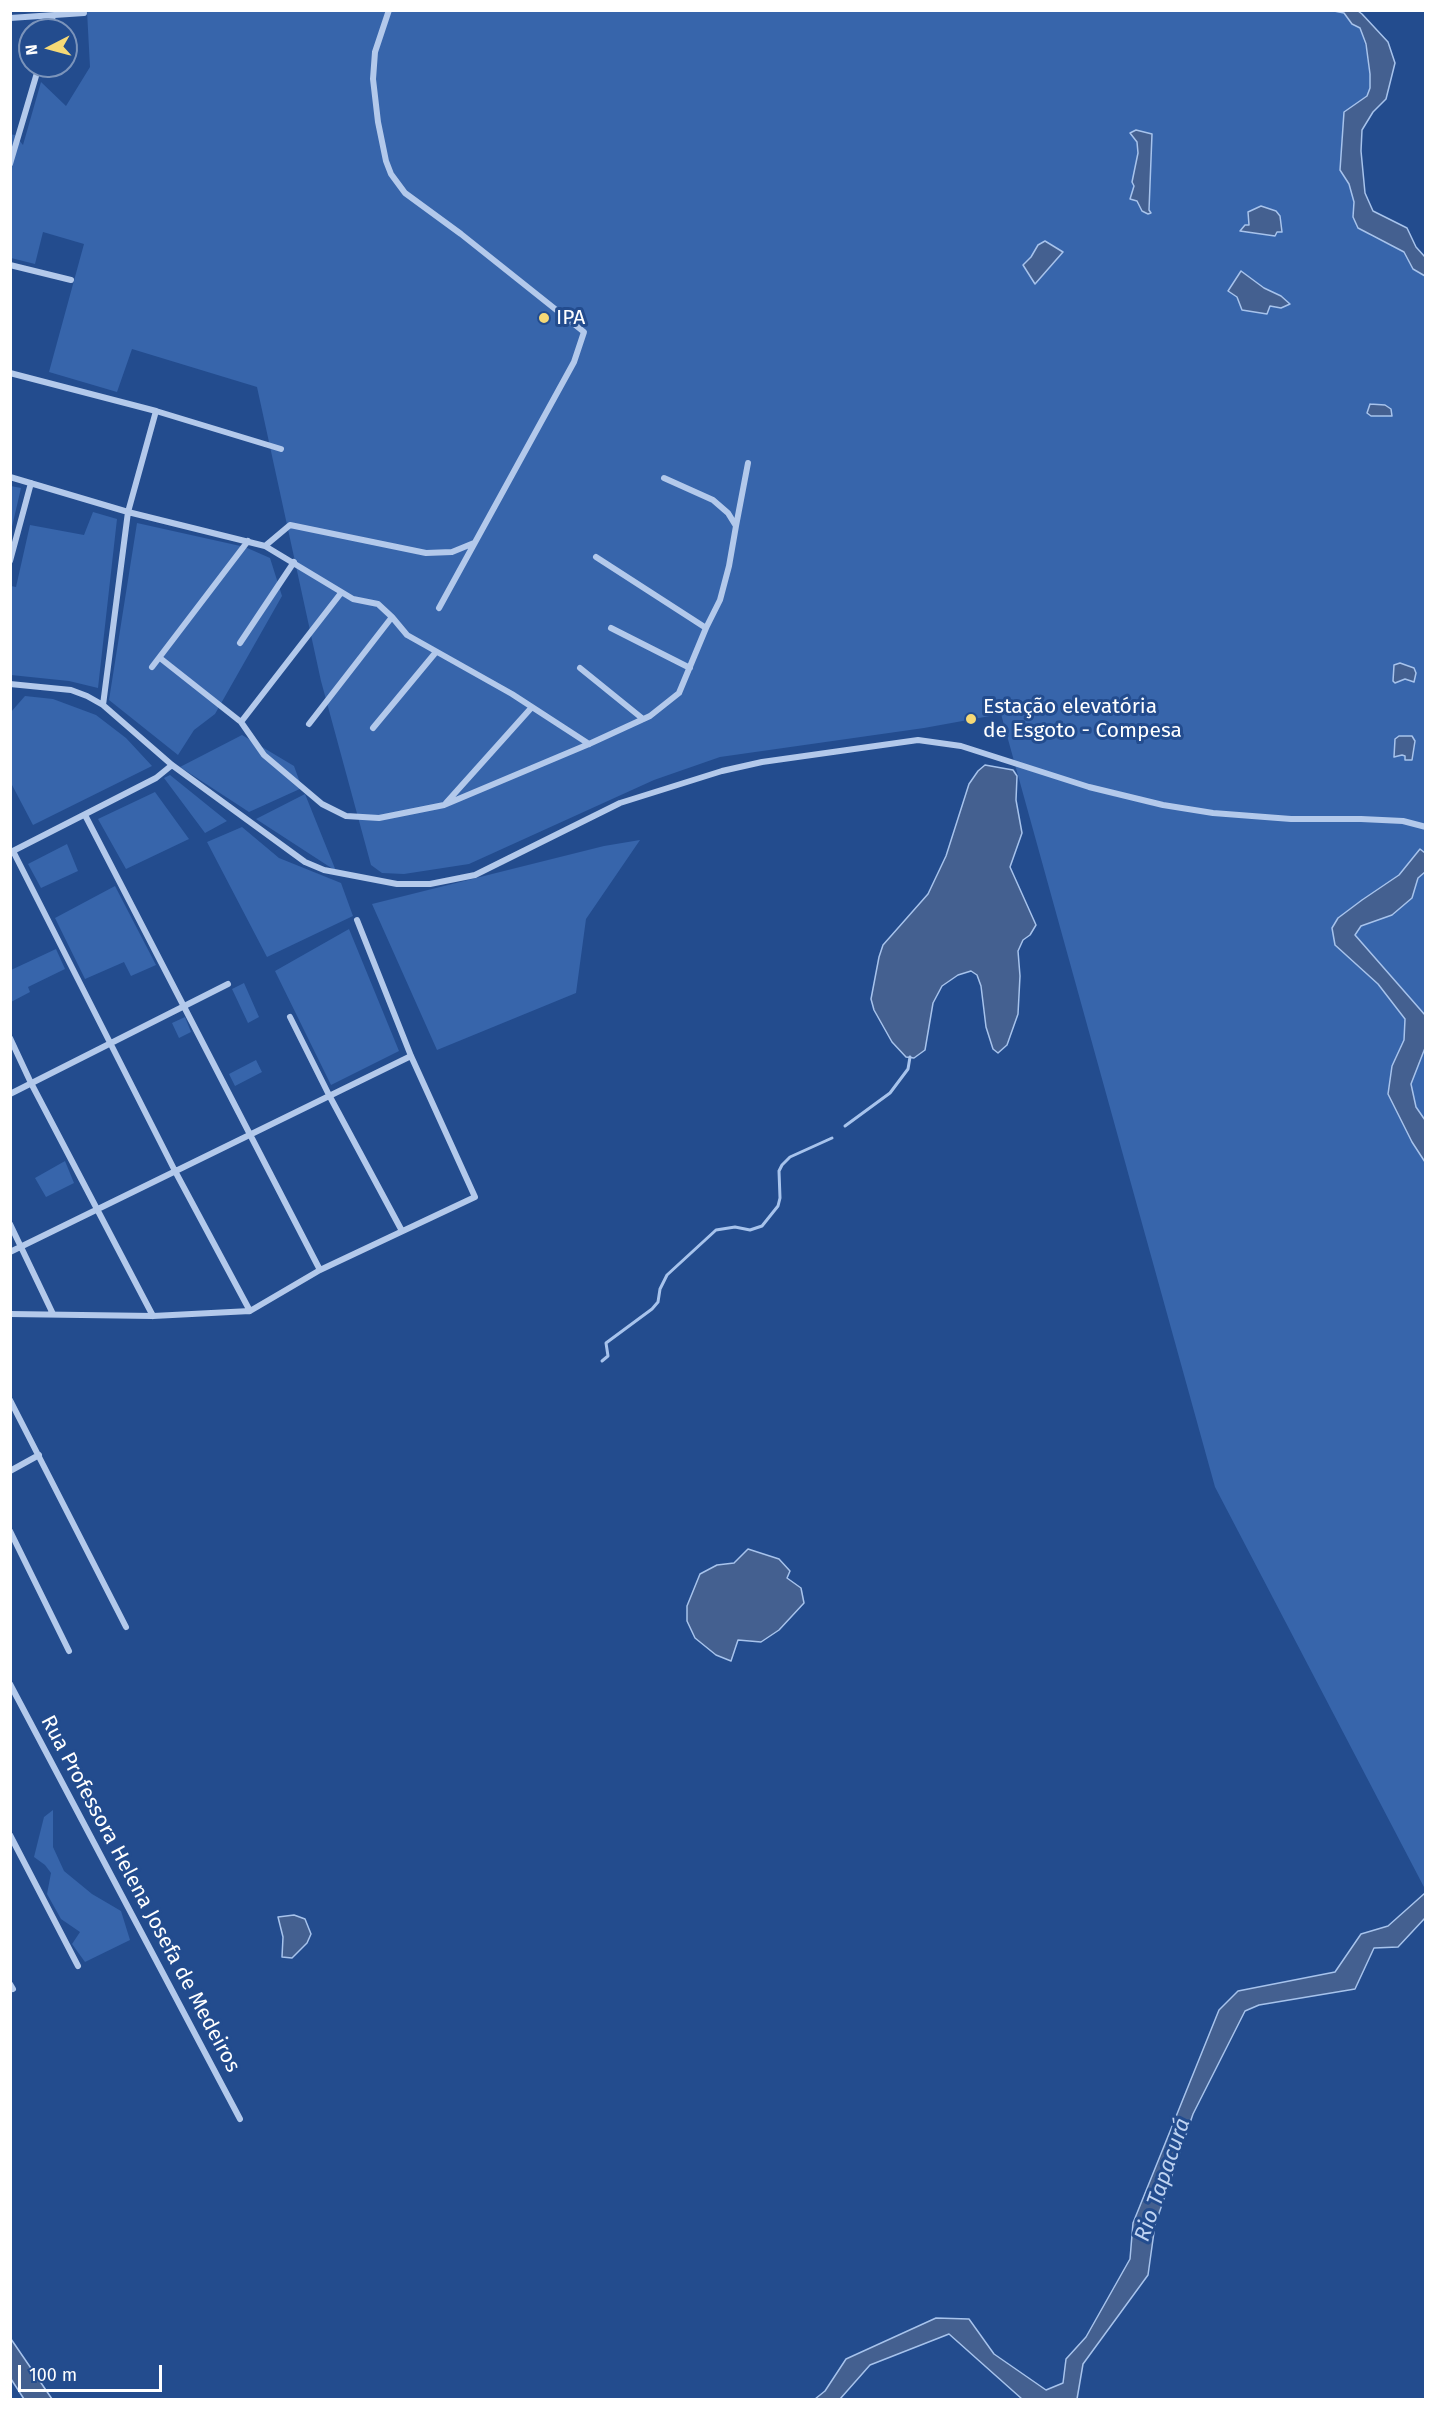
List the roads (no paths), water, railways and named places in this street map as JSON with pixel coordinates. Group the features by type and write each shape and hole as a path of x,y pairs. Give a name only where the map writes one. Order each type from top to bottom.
{"street":[{"path":"389,10 375,52 373,79 378,122 391,174 405,193 461,234 584,332 574,362 439,608"},
{"path":"10,18 30,14 53,16 84,13"},
{"path":"10,164 35,78"},
{"path":"10,265 71,280"},
{"path":"10,373 156,411 281,449"},
{"path":"103,705 128,512 156,411"},
{"path":"160,658 241,722 264,755 322,804 346,816 379,818 444,806 643,719 679,693 720,600 748,463"},
{"path":"10,477 128,512 265,546 341,593 353,599 378,604 407,635 532,707 589,744"},
{"path":"663,478 713,500 728,513 736,526"},
{"path":"10,561 31,483"},
{"path":"265,546 290,525 426,553 452,552 475,542"},
{"path":"152,667 248,541"},
{"path":"596,557 706,628"},
{"path":"240,643 294,562"},
{"path":"241,722 341,593"},
{"path":"309,724 392,617"},
{"path":"611,628 690,668"},
{"path":"373,728 436,652"},
{"path":"580,668 643,719"},
{"path":"10,684 71,690 103,705 172,765 305,862 324,870 397,884 430,884 475,874 620,803 722,771 762,762 918,740 961,746 1089,787 1163,805 1212,813 1291,819 1381,819 1403,821 1425,827"},
{"path":"444,806 532,707"},
{"path":"172,765 156,778 12,852 175,1171 250,1311"},
{"path":"85,815 248,1135 320,1270"},
{"path":"10,1314 153,1316 250,1311 320,1270 475,1197 411,1056 357,920"},
{"path":"10,1094 228,984"},
{"path":"290,1017 402,1231"},
{"path":"10,1038 153,1316"},
{"path":"10,1252 411,1056"},
{"path":"10,1224 53,1314"},
{"path":"10,1400 126,1627"},
{"path":"10,1472 39,1455"},
{"path":"10,1531 69,1651"},
{"name":"Rua Professora Helena Josefa de Medeiros","path":"10,1684 240,2119"},
{"path":"10,1835 78,1966"}],"water":[{"path":"1334,11 1358,11 1388,42 1395,63 1386,99 1373,112 1362,130 1361,151 1365,193 1373,211 1407,228 1416,247 1425,257 1425,276 1413,269 1404,252 1358,228 1353,217 1354,202 1349,184 1340,170 1344,112 1367,96 1370,88 1370,74 1366,44 1360,28 1352,24 1344,13"},
{"path":"1136,130 1152,134 1149,210 1151,213 1148,214 1142,211 1137,201 1130,199 1138,153 1137,142 1130,133"},
{"path":"1261,206 1276,211 1280,216 1282,232 1277,232 1275,236 1240,231 1245,225 1249,225 1248,212"},
{"path":"1045,241 1063,252 1035,284 1023,265 1038,245"},
{"path":"1241,271 1290,304 1281,308 1270,306 1267,314 1242,310 1237,297 1228,291"},
{"path":"1370,404 1385,405 1391,409 1392,416 1371,416 1367,413"},
{"path":"1400,663 1414,668 1416,673 1414,682 1405,679 1395,683 1393,681 1394,665"},
{"path":"1399,736 1412,736 1415,741 1412,760 1405,760 1405,756 1402,755 1394,757 1395,739"},
{"path":"985,765 1013,770 1017,776 1016,800 1022,833 1010,867 1036,925 1030,935 1023,940 1018,951 1020,976 1018,1014 1007,1045 998,1053 993,1049 986,1027 981,986 977,975 971,971 958,975 942,986 933,1003 925,1050 914,1058 906,1057 892,1042 874,1010 871,999 879,957 883,945 928,894 946,856 969,784"},
{"path":"1420,849 1425,853 1425,872 1418,878 1412,898 1392,915 1361,926 1355,935 1425,1015 1425,1048 1411,1084 1416,1107 1425,1120 1425,1162 1412,1142 1388,1094 1392,1066 1404,1040 1405,1019 1378,984 1335,945 1332,928 1338,918 1399,875"},
{"path":"748,1549 779,1559 790,1571 787,1578 801,1588 804,1603 779,1630 761,1642 738,1640 731,1661 716,1655 695,1638 687,1621 687,1606 700,1574 717,1565 734,1563"},
{"name":"Rio Tapacurá","path":"1425,1893 1425,1918 1398,1947 1374,1948 1355,1989 1259,2005 1245,2011 1193,2114 1155,2225 1148,2275 1083,2364 1077,2399 1022,2399 949,2334 870,2365 840,2399 815,2399 825,2391 846,2359 936,2318 969,2319 994,2354 1046,2390 1063,2383 1066,2359 1086,2337 1130,2259 1133,2223 1219,2010 1238,1991 1335,1972 1361,1934 1388,1926"},
{"path":"294,1915 305,1919 311,1934 307,1943 292,1958 282,1957 283,1937 278,1917"},
{"path":"10,2339 52,2399 24,2399 11,2379"}],"waterway":[{"path":"845,1126 890,1093 908,1069 910,1057"},
{"path":"602,1361 608,1356 606,1343 658,1302 660,1289 667,1275 716,1230 735,1227 750,1230 762,1226 778,1206 779,1171 782,1165 790,1157 832,1138"}],"place":[{"name":"IPA","path":"544,318"},
{"name":"Estação elevatória de Esgoto - Compesa","path":"971,719"}]}
